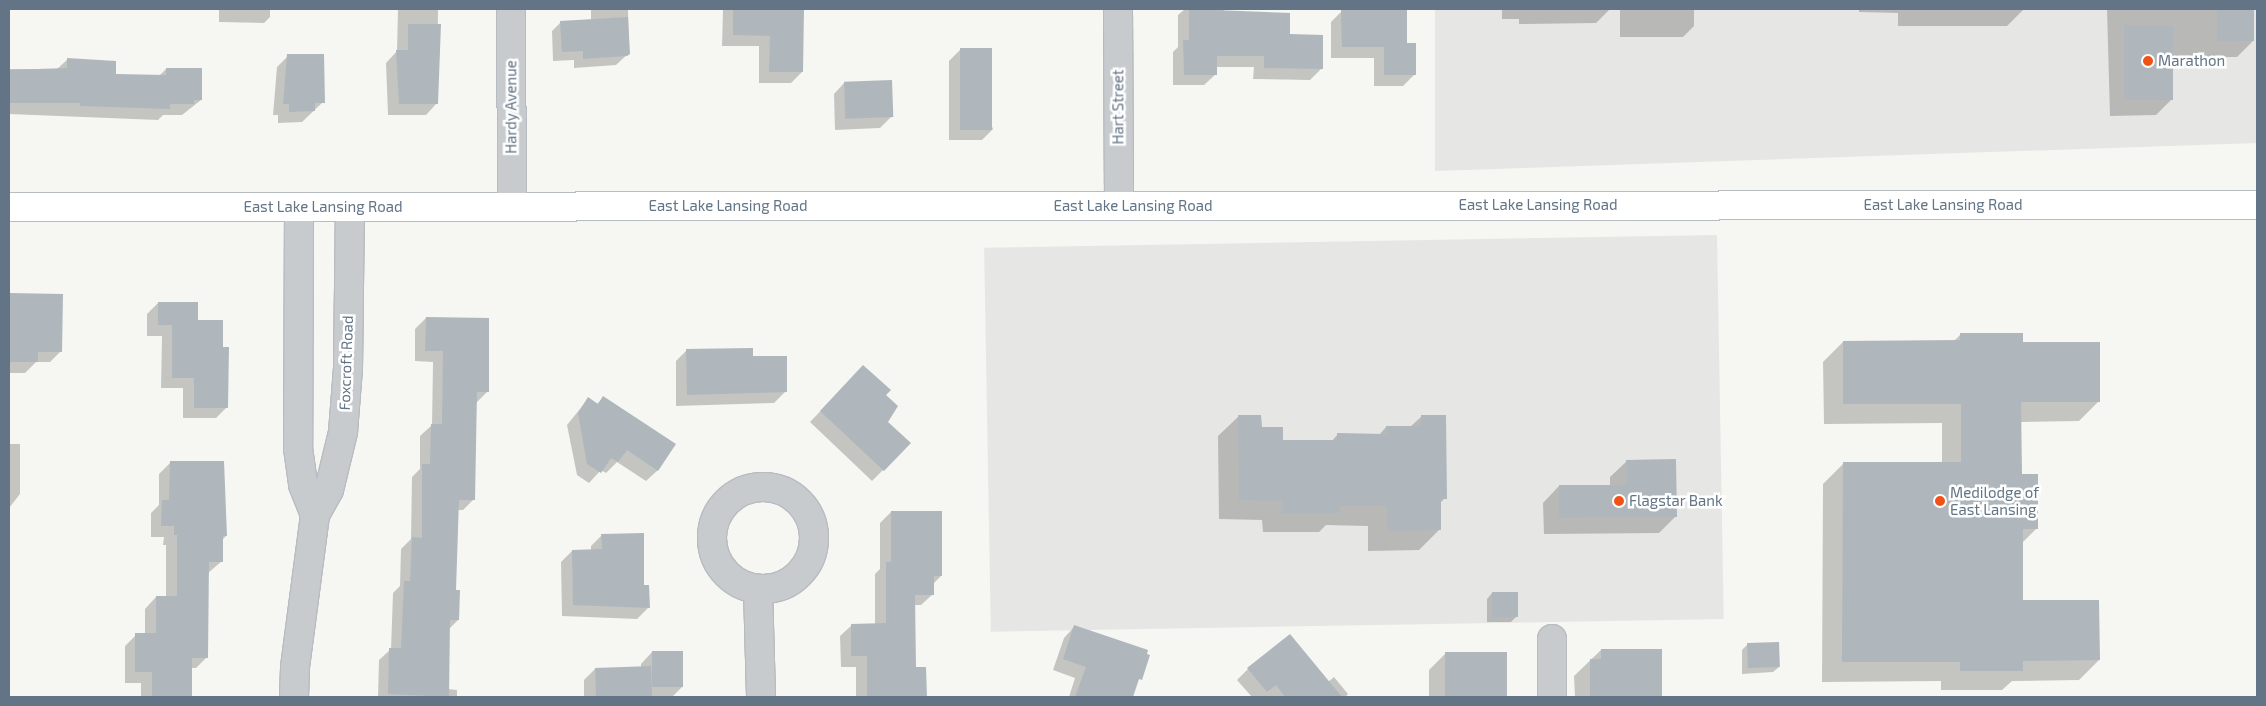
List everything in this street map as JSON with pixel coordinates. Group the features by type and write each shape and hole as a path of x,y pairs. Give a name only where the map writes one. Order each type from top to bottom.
{"main road":[{"name":"East Lake Lansing Road","path":"9,207 2257,205"}],"street":[{"name":"Hardy Avenue","path":"510,9 512,206"},
{"name":"Hart Street","path":"1118,9 1119,206"},
{"name":"Foxcroft Road","path":"299,207 298,448 304,485 315,515"},
{"name":"Foxcroft Road","path":"294,697 294,667 315,515 329,490 343,432 348,368 350,207"},
{"path":"758,589 761,697"},
{"path":"1552,638 1552,697"}],"shaded area":[{"path":"1435,9 2257,9 2257,143 1435,171"},
{"path":"1717,235 1724,619 991,632 984,248"}],"building":[{"path":"733,9 804,9 803,72 769,72 770,36 733,35"},
{"path":"1189,9 1290,13 1290,34 1323,35 1323,69 1264,68 1264,56 1217,56 1217,75 1184,75 1183,40 1189,40"},
{"path":"2217,9 2254,9 2254,41 2217,41"},
{"path":"1341,10 1407,10 1407,43 1416,43 1416,75 1384,75 1384,47 1342,47"},
{"path":"628,17 630,54 627,56 583,59 583,51 562,52 560,21"},
{"path":"408,24 441,24 438,104 399,104 396,50 408,50"},
{"path":"2124,25 2173,25 2173,100 2124,100"},
{"path":"960,48 992,48 992,130 960,130"},
{"path":"287,54 324,54 325,103 315,103 315,111 289,112 289,104 283,104"},
{"path":"67,58 116,61 116,74 166,75 166,68 202,68 202,100 194,100 194,104 170,104 170,109 80,106 80,103 9,103 9,70 67,68"},
{"path":"892,80 893,117 845,119 844,82"},
{"path":"9,293 63,294 62,352 38,352 38,362 9,362"},
{"path":"158,302 198,302 198,320 223,320 223,347 229,347 228,408 194,408 194,378 172,378 172,325 158,325"},
{"path":"426,317 489,318 489,392 477,392 475,500 459,500 456,590 460,590 459,620 450,620 449,697 388,694 389,648 401,648 404,581 410,581 412,537 422,538 422,464 430,464 431,424 442,424 443,351 425,351"},
{"name":"Medilodge of East Lansing","path":"1960,333 2023,333 2023,342 2100,342 2100,402 2021,402 2022,474 2038,474 2038,529 2023,529 2023,600 2099,600 2100,660 2023,661 2023,671 1960,671 1960,662 1842,662 1843,462 1961,462 1961,404 1843,404 1843,341 1960,340"},
{"path":"753,348 753,356 787,356 787,392 687,395 686,349"},
{"path":"863,365 891,390 886,395 898,406 888,422 911,443 884,471 820,411"},
{"path":"603,396 676,444 658,471 627,450 618,462 611,458 601,473 587,464 578,413 588,397 598,404"},
{"path":"1238,415 1261,415 1262,427 1283,427 1283,440 1337,440 1337,433 1387,434 1386,426 1421,426 1421,415 1446,415 1447,499 1441,499 1441,530 1387,531 1387,506 1340,506 1340,513 1282,513 1282,501 1239,500"},
{"path":"1676,459 1677,517 1559,518 1559,485 1626,485 1626,460"},
{"path":"170,461 224,461 227,536 223,536 223,562 209,562 208,658 192,658 192,697 152,697 152,672 135,672 135,633 156,633 156,596 177,596 177,535 174,535 174,526 161,526 162,500 169,500"},
{"path":"891,511 942,511 942,576 934,576 934,595 915,595 916,667 926,667 927,697 867,697 867,656 851,656 851,624 886,623 886,562 891,562"},
{"path":"644,533 644,585 649,585 650,608 573,605 572,550 602,549 601,534"},
{"path":"1492,592 1518,592 1518,617 1492,617"},
{"path":"1074,625 1148,650 1147,654 1150,655 1142,680 1139,679 1133,697 1075,697 1086,667 1063,659"},
{"path":"1290,634 1342,697 1285,697 1276,685 1267,692 1247,668"},
{"path":"1779,642 1780,667 1748,668 1747,643"},
{"path":"1601,649 1662,649 1662,697 1590,697 1590,659 1601,659"},
{"path":"652,651 683,651 683,687 652,687"},
{"path":"1445,652 1507,652 1507,697 1445,697"},
{"path":"651,666 652,697 596,697 595,668"}],"place":[{"name":"Marathon","path":"2148,61"},
{"name":"Flagstar Bank","path":"1619,501"},
{"name":"Medilodge of East Lansing","path":"1940,501"}]}
